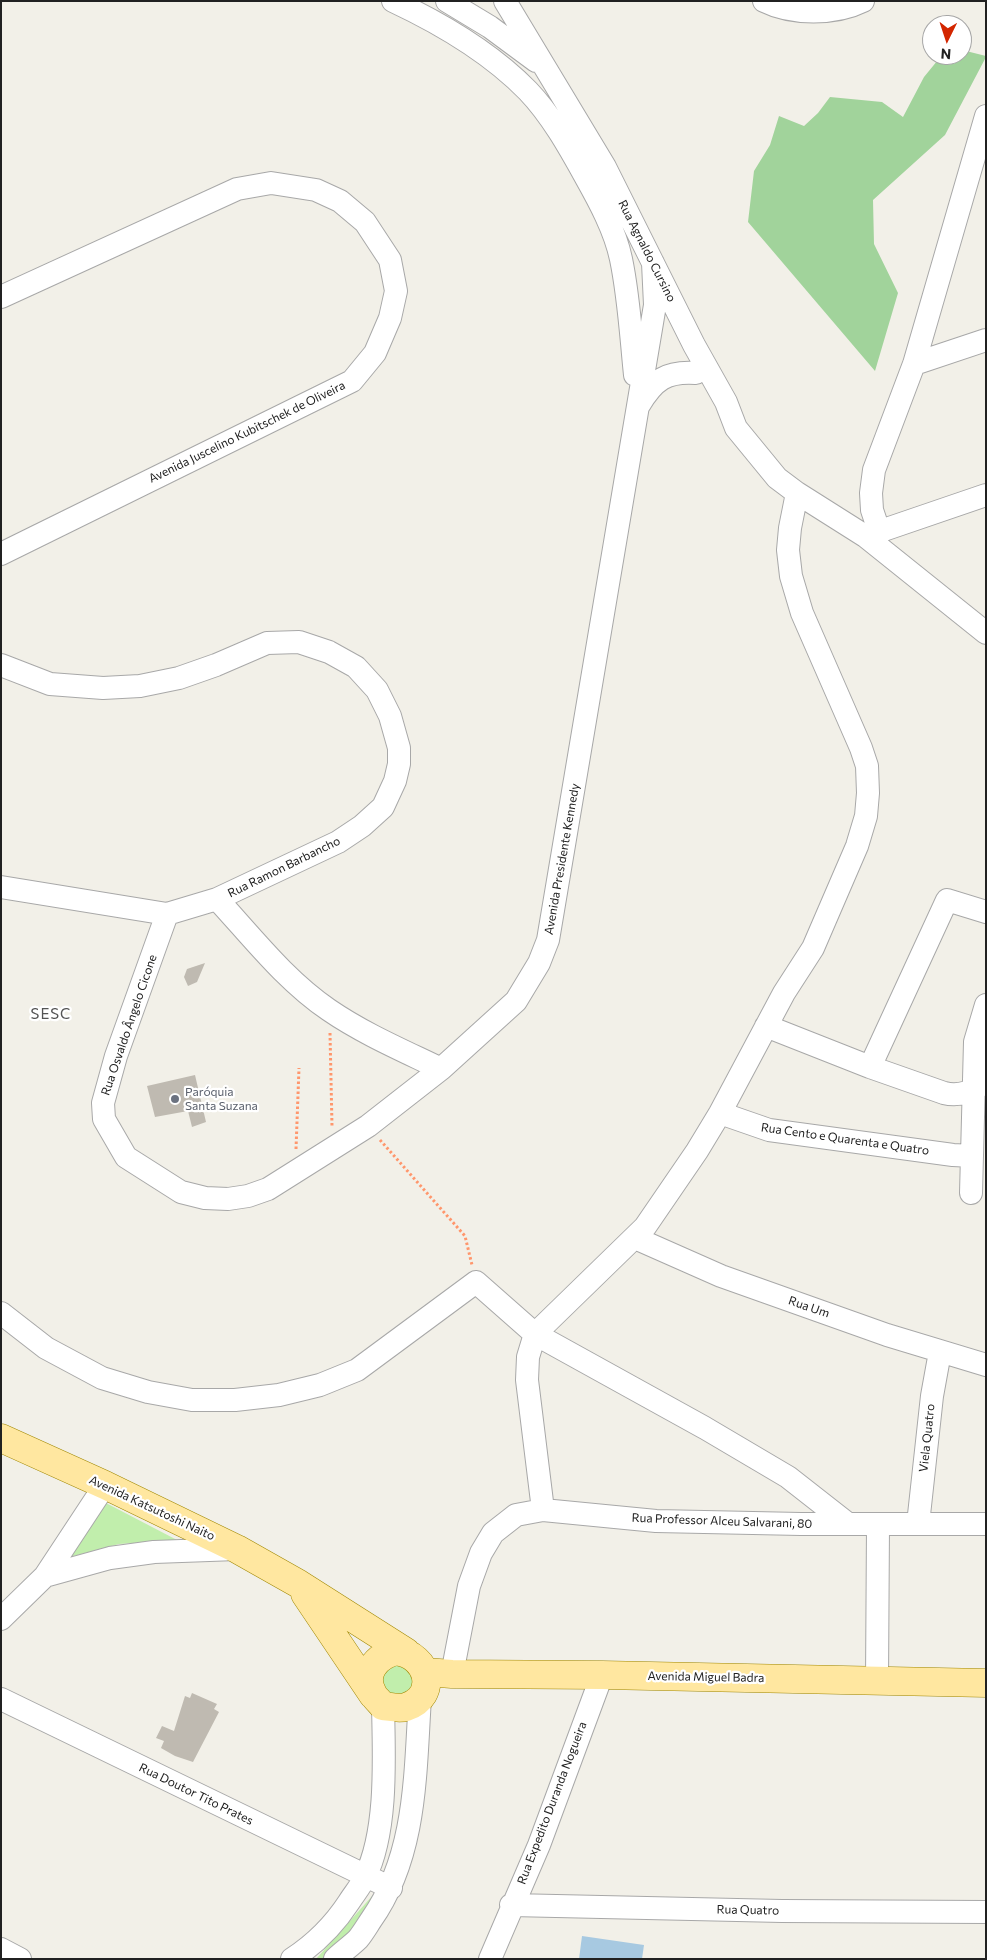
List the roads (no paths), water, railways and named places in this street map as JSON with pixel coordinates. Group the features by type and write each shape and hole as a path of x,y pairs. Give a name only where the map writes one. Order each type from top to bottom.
{"main road":[{"name":"Avenida Katsutoshi Naito","path":"1,1438 237,1548 299,1584"},
{"path":"299,1584 422,1664 432,1681 413,1704 405,1707 378,1701 299,1584"},
{"path":"378,1701 369,1685 372,1666 378,1658 386,1653 406,1652"},
{"name":"Avenida Miguel Badra","path":"432,1681 602,1675 986,1683"}],"street":[{"path":"393,1 417,12 476,48 504,68 530,92 570,148 601,204 614,240 713,400 736,428"},
{"path":"447,1 490,27 552,78 538,104"},
{"name":"Rua Agnaldo Cursino","path":"504,1 605,167 694,345 722,395 736,428 777,478 797,493 872,534 986,633"},
{"path":"764,1 794,9 816,11 850,8 863,1"},
{"path":"986,116 976,179 914,364 874,470 871,493 872,534 986,495"},
{"name":"Avenida Juscelino Kubitschek de Oliveira","path":"1,297 237,189 271,183 316,190 340,201 365,222 390,260 396,290 390,318 375,353 352,381 1,554"},
{"name":"Avenida Presidente Kennedy","path":"614,240 621,257 629,307 637,408"},
{"name":"Avenida Presidente Kennedy","path":"441,1069 516,1001 539,963 548,940 655,304 653,263"},
{"path":"629,307 644,302 655,304 694,345"},
{"path":"914,364 986,340"},
{"path":"637,408 652,387 666,376 677,372 696,373"},
{"path":"543,1510 527,1380 528,1357 535,1334 636,1238 697,1151 720,1113 784,993 813,948 857,846 866,816 868,793 867,766 861,748 805,621 791,576 788,550 797,493"},
{"name":"Rua Ramon Barbancho","path":"1,665 50,684 103,688 140,686 179,678 216,665 266,643 299,642 329,652 356,667 377,690 390,716 399,748 399,764 395,781 383,807 362,826 338,842 217,899"},
{"path":"1,887 167,914 217,899 295,982 329,1010 382,1041 441,1069"},
{"path":"870,1067 947,900 986,912"},
{"name":"Rua Osvaldo Ângelo Cicone","path":"167,914 116,1056 103,1103 104,1119 126,1158 181,1192 205,1198 228,1199 248,1196 268,1189 368,1126 441,1069"},
{"path":"971,1193 972,1156 980,1086 975,1042 986,1005"},
{"path":"766,1026 870,1067 954,1096 980,1086"},
{"name":"Rua Cento e Quarenta e Quatro","path":"720,1113 769,1130 972,1156"},
{"name":"Rua Um","path":"636,1238 721,1276 940,1352 986,1365"},
{"path":"1,1313 46,1348 102,1378 148,1392 192,1400 235,1400 279,1395 320,1385 357,1370 476,1282 535,1334 788,1476 848,1524"},
{"name":"Viela Quatro","path":"918,1524 932,1396 940,1352"},
{"path":"1,1619 44,1576 105,1486"},
{"name":"Rua Professor Alceu Salvarani, 80","path":"432,1681 481,1553 493,1533 516,1515 543,1510 656,1521 878,1525 986,1524"},
{"path":"877,1681 878,1525"},
{"path":"44,1576 119,1557 154,1552 237,1548"},
{"name":"Rua Expedito Duranda Nogueira","path":"490,1959 511,1905 539,1845 602,1675"},
{"path":"334,1959 359,1938 380,1908 391,1888 407,1838 432,1681"},
{"name":"Rua Doutor Tito Prates","path":"1,1699 391,1888"},
{"path":"292,1959 305,1950 336,1921 366,1876 374,1852 383,1804 378,1701"},
{"name":"Rua Quatro","path":"511,1905 773,1911 986,1912"},
{"path":"1,1949 20,1959"}],"water":[{"path":"582,1936 644,1945 642,1959 579,1959"}],"place":[{"name":"Paróquia Santa Suzana","path":"175,1099"}],"district":[{"name":"SESC","path":"51,1014"}]}
